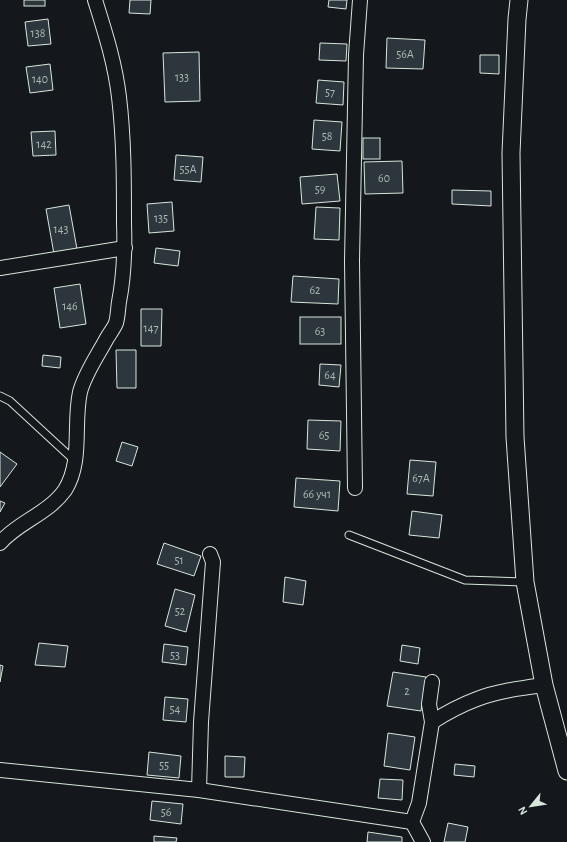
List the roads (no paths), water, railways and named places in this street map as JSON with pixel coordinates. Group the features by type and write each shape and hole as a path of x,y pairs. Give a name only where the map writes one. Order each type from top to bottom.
{"street":[{"path":"0,543 14,531 44,511 57,500 65,489 71,477 75,461 80,392 89,370 116,323 122,284 124,248 124,174 119,96 110,48 95,0"},
{"path":"355,488 352,261 356,55 360,0"},
{"path":"520,0 517,19 511,153 515,437 525,582 544,685 567,771"},
{"path":"0,268 124,248"},
{"path":"199,790 201,722 213,562 210,554"},
{"path":"423,842 412,822 419,803 432,722 429,704 432,682"},
{"path":"432,722 448,712 478,698 516,688 544,685"},
{"path":"0,770 199,790 412,822"}],"lane":[{"path":"0,396 10,401 75,461"},
{"path":"349,535 465,580 525,582"}]}
